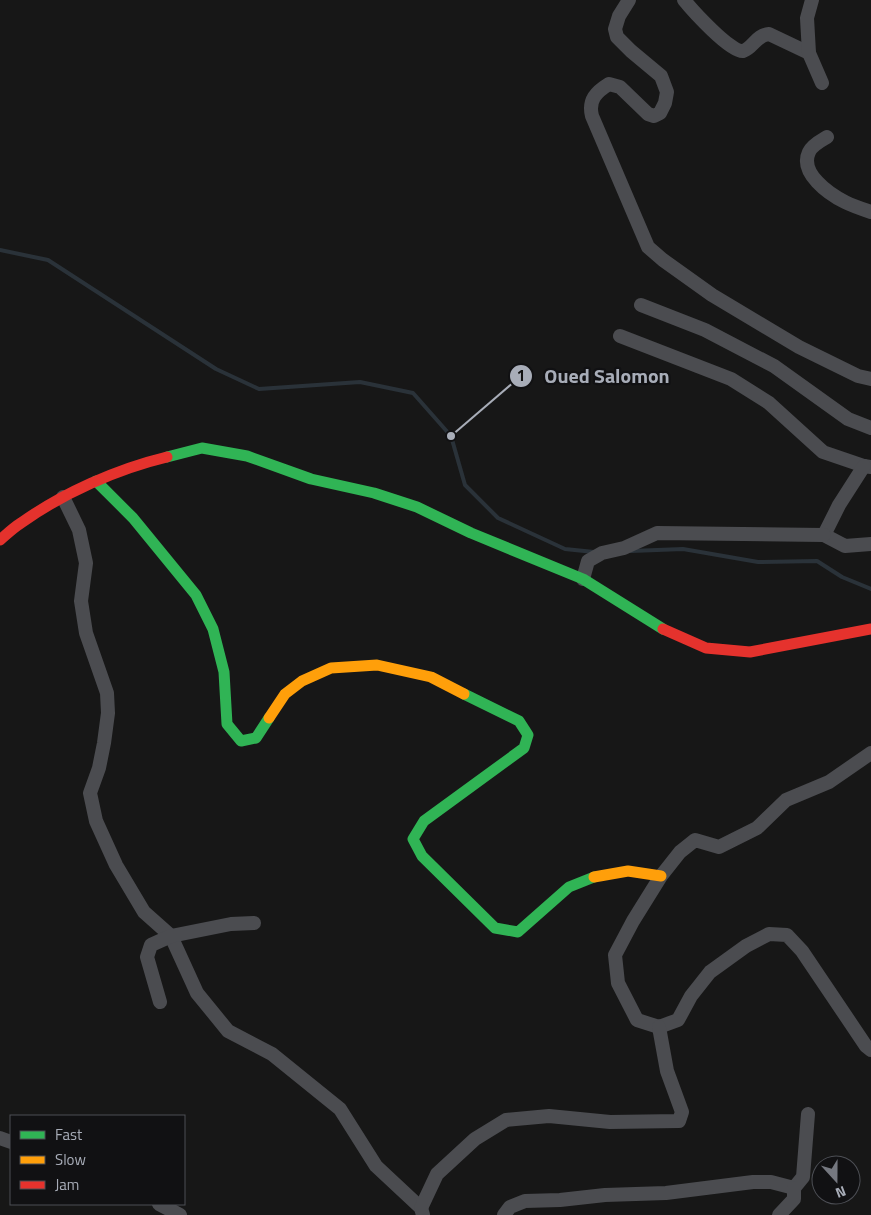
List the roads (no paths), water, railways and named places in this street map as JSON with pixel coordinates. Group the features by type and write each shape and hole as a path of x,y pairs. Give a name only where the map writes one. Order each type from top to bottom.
{"street":[{"path":"628,0 619,16 615,29 617,37 661,76 667,92 666,103 660,113 654,116 648,114 620,87 609,84 600,89 590,108 648,247 712,295 799,347 858,376 871,379"},
{"path":"684,0 728,45 737,50 742,51 758,38 768,34 809,53"},
{"path":"812,0 808,18 809,53 822,83"},
{"path":"827,137 809,152 807,159 811,173 829,194 846,203 871,212"},
{"path":"641,305 705,330 774,366 848,419 871,428"},
{"path":"620,336 731,379 769,403 822,452 867,467 839,505 824,535"},
{"path":"0,540 20,523 63,497 96,481 149,461 202,448 247,456 311,479 374,493 417,507 488,540 583,579 661,628 706,648 750,652 871,628"},
{"path":"96,481 133,518 196,595 213,630 224,672 227,724 240,741 256,738 285,694 302,681 331,668 377,664 431,677 519,721 528,735 524,748 424,821 413,840 422,856 495,928 518,932 568,887 597,876 628,871 661,876"},
{"path":"63,497 79,530 86,563 81,601 86,633 108,694 108,713 104,743 99,768 90,793 96,821 116,865 144,912 171,936 197,993 228,1030 272,1054 340,1109 376,1166 422,1212 437,1174 475,1139 506,1120 550,1116 610,1122 679,1121 682,1112 667,1071 659,1027"},
{"path":"583,579 588,561 602,553 624,548 656,533 824,535 844,546 871,544"},
{"path":"871,752 829,782 786,800 757,828 719,847 695,840 680,852 661,876 632,920 614,955 618,983 637,1020 659,1027 678,1020 691,996 710,972 746,946 769,934 787,935 802,951 856,1032 871,1050"},
{"path":"160,1002 148,957 151,945 171,936 231,924 254,923"},
{"path":"779,1215 794,1199 794,1188 803,1177 808,1114"},
{"path":"504,1215 510,1207 525,1201 560,1200 605,1194 666,1192 753,1182 770,1182 794,1188"},
{"path":"161,1205 180,1215"}],"waterway":[{"path":"0,250 48,260 216,369 259,389 360,382 413,393 451,436 465,485 498,518 565,549 594,552"},
{"path":"631,551 683,549 758,562 817,561 842,577 871,589"}],"place":[{"name":"Oued Salomon","path":"451,436"}]}
